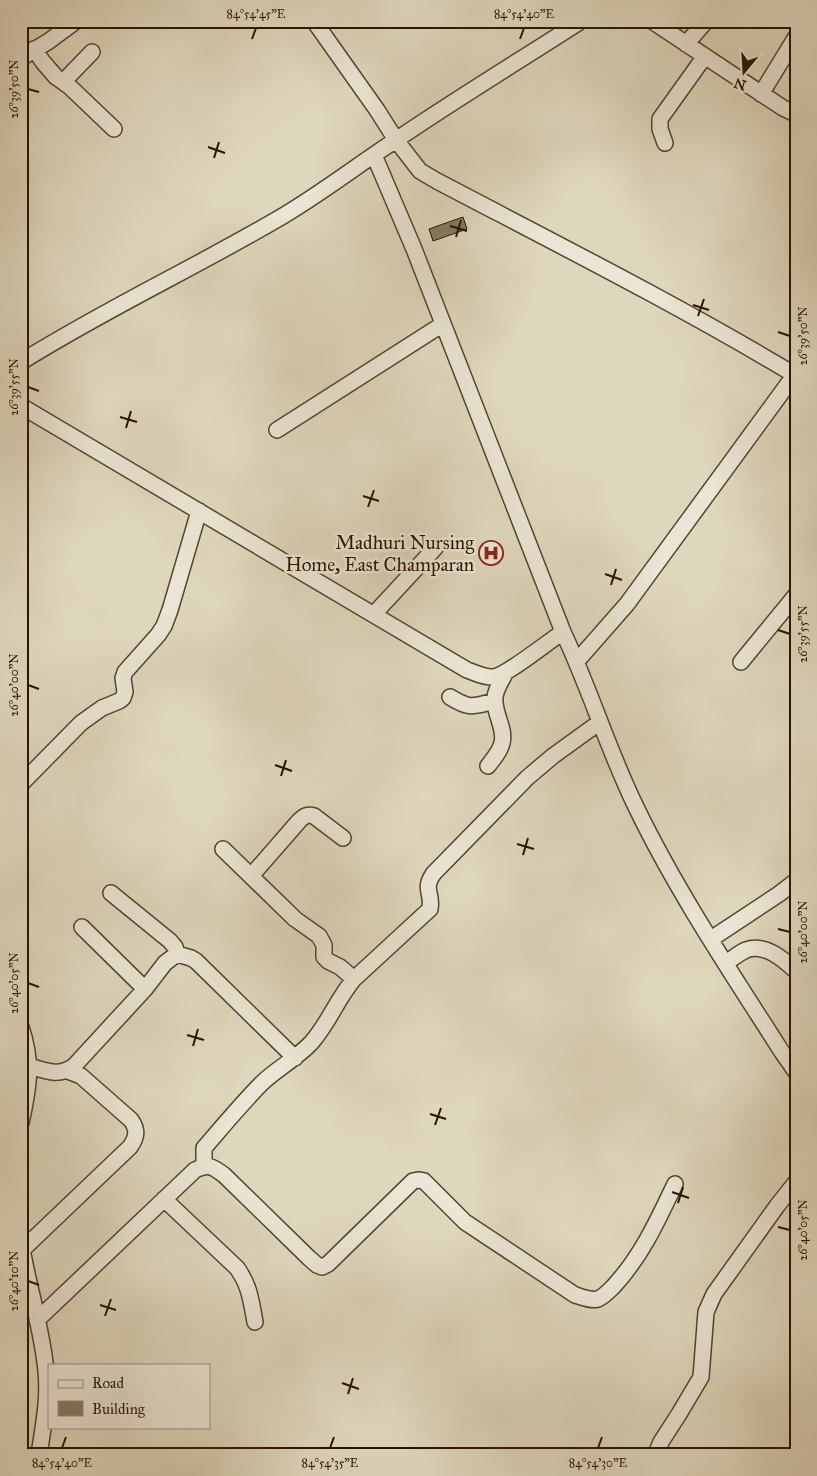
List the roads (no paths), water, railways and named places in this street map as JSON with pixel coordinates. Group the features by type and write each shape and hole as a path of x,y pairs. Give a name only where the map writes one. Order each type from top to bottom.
{"street":[{"path":"21,58 49,41 76,21"},
{"path":"314,21 396,140 420,171 665,301 795,374 627,604 577,661"},
{"path":"21,362 101,314 204,261 278,219 374,154 581,21"},
{"path":"652,21 761,94 796,114"},
{"path":"686,44 706,21"},
{"path":"761,94 796,37"},
{"path":"34,49 49,70 114,129"},
{"path":"63,82 92,52"},
{"path":"665,143 660,129 660,119 705,56"},
{"path":"374,154 414,249 563,632 577,661 611,752 636,808 682,893 794,1065"},
{"path":"276,430 443,324"},
{"path":"21,406 467,670 484,676 494,677 506,672 563,632"},
{"path":"21,784 81,723 94,713 123,698 125,692 125,672 164,626 199,511"},
{"path":"374,614 436,547"},
{"path":"741,662 796,595"},
{"path":"488,766 502,743 495,696 506,672"},
{"path":"450,698 465,706 495,701"},
{"path":"204,1166 204,1148 264,1082 295,1058 318,1034 332,1016 345,990 354,979 430,909 431,902 427,887 434,873 527,778 553,756 600,722"},
{"path":"251,876 305,816 314,816 343,838"},
{"path":"222,849 295,919 319,936 324,945 324,957 354,979"},
{"path":"711,939 796,881"},
{"path":"111,893 170,942 175,947 177,954"},
{"path":"82,927 145,989"},
{"path":"726,962 746,950 762,948 770,951 796,971"},
{"path":"177,954 196,961 295,1058"},
{"path":"29,1066 52,1073 60,1073 74,1066 145,989 165,963 177,954"},
{"path":"21,1027 26,1040 29,1066 29,1087 21,1123"},
{"path":"27,1455 40,1451 47,1395 46,1372 37,1320 26,1296 22,1247 130,1147 135,1141 137,1133 131,1120 90,1083 68,1070"},
{"path":"37,1320 195,1170 204,1166 214,1168 224,1175 309,1258 322,1267 328,1264 413,1181 424,1181 465,1222 575,1295 587,1299 598,1299 620,1279 651,1234 675,1184"},
{"path":"660,1455 658,1449 661,1442 680,1414 701,1377 705,1323 710,1302 796,1182"},
{"path":"164,1199 237,1268 245,1279 255,1322"}],"place":[{"name":"Madhuri Nursing Home, East Champaran","path":"491,553"}]}
